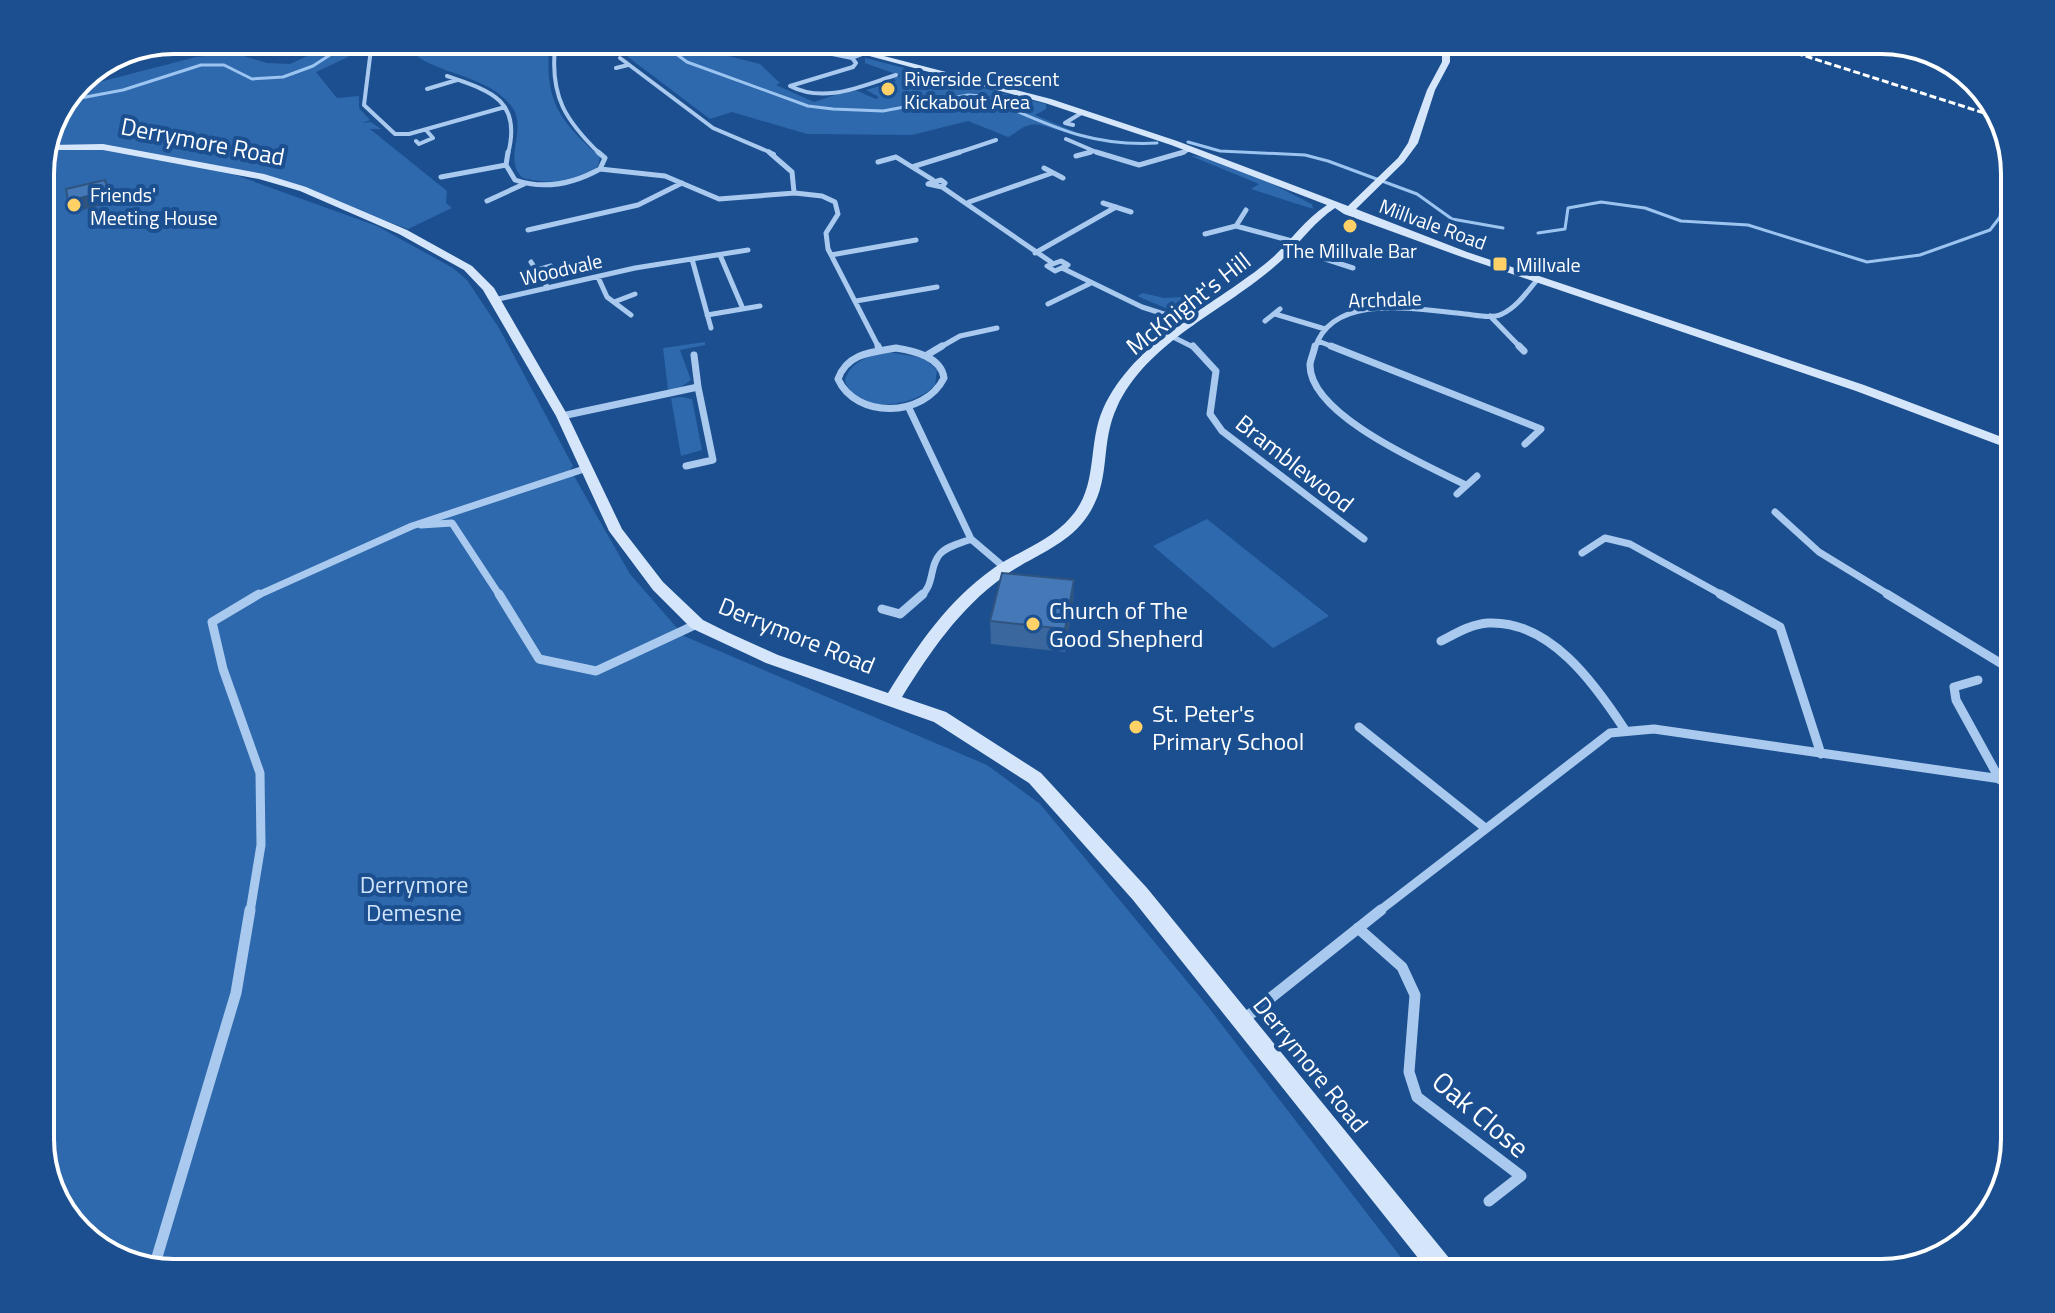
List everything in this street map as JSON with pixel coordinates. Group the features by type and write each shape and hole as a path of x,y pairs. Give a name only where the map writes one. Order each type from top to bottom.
{"main road":[{"name":"Millvale Road","path":"869,54 1083,112 1190,149 1332,206 1537,280 1860,388 2001,442"},
{"path":"1348,212 1401,160 1418,133 1431,90 1446,62 1446,54"},
{"name":"Derrymore Road","path":"57,147 128,151 239,171 303,189 403,232 454,259 488,288 562,416 616,531 637,561 697,624 772,659 940,717 1035,778 1140,894 1434,1259"},
{"name":"McKnight's Hill","path":"892,700 942,622 966,597 1074,524 1088,506 1099,486 1102,434 1110,410 1142,363 1272,264 1309,220 1332,206"}],"street":[{"path":"371,54 370,79 364,105 395,134 426,130 505,107"},
{"path":"554,54 551,70 563,110 569,124 605,158 600,169"},
{"path":"832,54 852,58 862,54"},
{"path":"620,58 713,128 777,155 791,169 794,192"},
{"path":"852,58 856,66 790,86 808,96 822,96 896,75"},
{"path":"616,68 628,65"},
{"path":"809,73 819,78"},
{"path":"447,76 488,92 505,107 513,132 506,165 515,180 524,184 559,185 600,169 661,176 723,200 794,192 819,194 838,207 838,214 825,238 879,349"},
{"path":"427,89 458,80"},
{"path":"1073,125 1065,123 1083,112"},
{"path":"416,141 419,144 433,138 426,130"},
{"path":"990,137 1003,144"},
{"path":"1066,139 1120,164 1136,167 1190,149"},
{"path":"912,167 996,140"},
{"path":"1076,156 1094,151"},
{"path":"878,162 896,157 933,180 945,182 942,187 969,202 1035,253 1051,262 1064,262 1068,265 1064,269 1142,307 1192,323"},
{"path":"441,177 453,171 506,165"},
{"path":"1044,168 1063,178"},
{"path":"969,202 1052,173"},
{"path":"528,230 566,224 638,205 682,183"},
{"path":"487,201 524,184"},
{"path":"1103,203 1131,212"},
{"path":"1035,253 1116,207"},
{"path":"1236,226 1246,210"},
{"path":"566,224 568,232"},
{"path":"1205,234 1236,226 1353,268"},
{"path":"901,234 905,242"},
{"path":"831,255 916,240"},
{"name":"Woodvale","path":"494,300 635,268 748,250"},
{"path":"720,255 743,309"},
{"path":"692,259 711,328"},
{"path":"531,262 548,288"},
{"path":"537,270 551,266"},
{"path":"598,277 614,302 631,315"},
{"path":"1490,316 1507,313 1537,280"},
{"path":"1048,304 1091,283"},
{"path":"856,301 937,287"},
{"path":"927,289 932,297"},
{"path":"614,302 635,294"},
{"path":"707,315 760,306"},
{"path":"1265,321 1277,311 1325,329"},
{"name":"Archdale","path":"1466,485 1381,441 1330,406 1308,365 1310,353 1325,329 1341,316 1360,313 1490,316"},
{"path":"1490,316 1524,351"},
{"path":"927,355 960,336 997,328"},
{"name":"Bramblewood","path":"1173,337 1200,352 1216,371 1210,414 1222,431 1364,539"},
{"path":"1318,341 1541,429 1525,444"},
{"path":"1502,344 1515,343"},
{"path":"879,349 913,350 927,355 943,372 942,382 924,400 908,406 864,405 844,396 837,388 836,378 840,368 850,360 879,349"},
{"path":"686,466 713,460 694,355"},
{"path":"562,416 698,387"},
{"path":"908,406 971,539 1005,568"},
{"path":"157,1258 236,993 261,845 260,773 223,669 212,622 292,576 412,525 518,487 587,468"},
{"path":"1457,494 1477,476"},
{"path":"1775,512 1819,552 2001,663"},
{"path":"412,525 452,523 461,532 539,659 596,671 697,624"},
{"path":"1582,553 1605,538 1630,544 1780,627 1821,754"},
{"path":"882,609 900,614 910,609 930,588 937,558 943,551 971,539"},
{"path":"1441,641 1487,623 1512,625 1531,633 1582,671 1602,693 1625,730"},
{"path":"1978,680 1954,687 1956,700 2000,780"},
{"path":"1359,727 1484,827"},
{"path":"1242,1020 1484,827 1610,733 1654,729 2000,780"},
{"name":"Oak Close","path":"1358,928 1402,967 1415,995 1409,1072 1417,1097 1521,1176 1489,1201"}],"green space":[{"name":"Derrymore Demesne","path":"224,54 237,54 267,63 290,64 311,54 350,54 316,72 337,98 359,96 359,108 370,120 362,123 371,122 381,129 370,129 447,191 446,203 452,208 408,229 285,185 230,173 377,226 453,268 467,280 499,328 573,466 570,470 630,574 684,636 987,765 1040,804 1205,1003 1402,1259 174,1259 136,1253 121,1247 84,1218 63,1185 54,1146 54,167 58,143 74,108 97,83 196,57"},
{"path":"418,54 549,54 550,83 558,109 565,121 600,157 598,166 572,180 523,178 515,162 518,125 512,107 492,89 418,57"},
{"path":"629,54 721,54 760,64 780,83 776,85 814,102 853,89 876,99 879,97 866,90 896,81 894,78 901,76 865,63 865,58 1046,104 1046,109 1035,115 1075,132 1033,125 1008,137 968,121 912,135 807,134 732,112 710,119 628,57"},
{"path":"1191,156 1237,167 1312,204 1313,209 1251,189 1259,184"},
{"path":"1143,293 1164,298 1202,296 1182,315 1137,296"},
{"path":"705,342 705,345 680,350 691,380 681,387 668,390 663,348"},
{"path":"888,352 924,358 937,370 935,385 926,393 901,403 872,403 860,399 845,380 848,373 862,360"},
{"path":"671,398 692,399 702,450 681,456"},
{"path":"1207,519 1329,616 1273,648 1153,546"}],"building":[{"path":"105,180 108,191 68,201 66,189"},
{"path":"1002,573 1074,580 1065,629 990,621"}],"waterway":[{"path":"82,98 123,90 201,65 224,65 252,79 283,77 313,66 331,54"},
{"path":"676,54 687,62 808,106 883,111 968,95 982,96 1047,124 1087,137 1157,143"},
{"path":"1188,142 1220,151 1305,155 1328,161 1417,194 1452,219 1503,228"},
{"path":"1538,233 1565,229 1568,208 1601,202 1645,208 1681,221 1748,225 1867,262 1920,255 1990,230 2000,217 2001,209"}],"railway":[{"path":"1799,54 1984,113"}],"place":[{"name":"Riverside Crescent Kickabout Area","path":"888,89"},
{"name":"Friends' Meeting House","path":"74,205"},
{"name":"The Millvale Bar","path":"1350,226"},
{"name":"Millvale","path":"1500,264"},
{"name":"Church of The Good Shepherd","path":"1033,624"},
{"name":"St. Peter's Primary School","path":"1136,727"}]}
